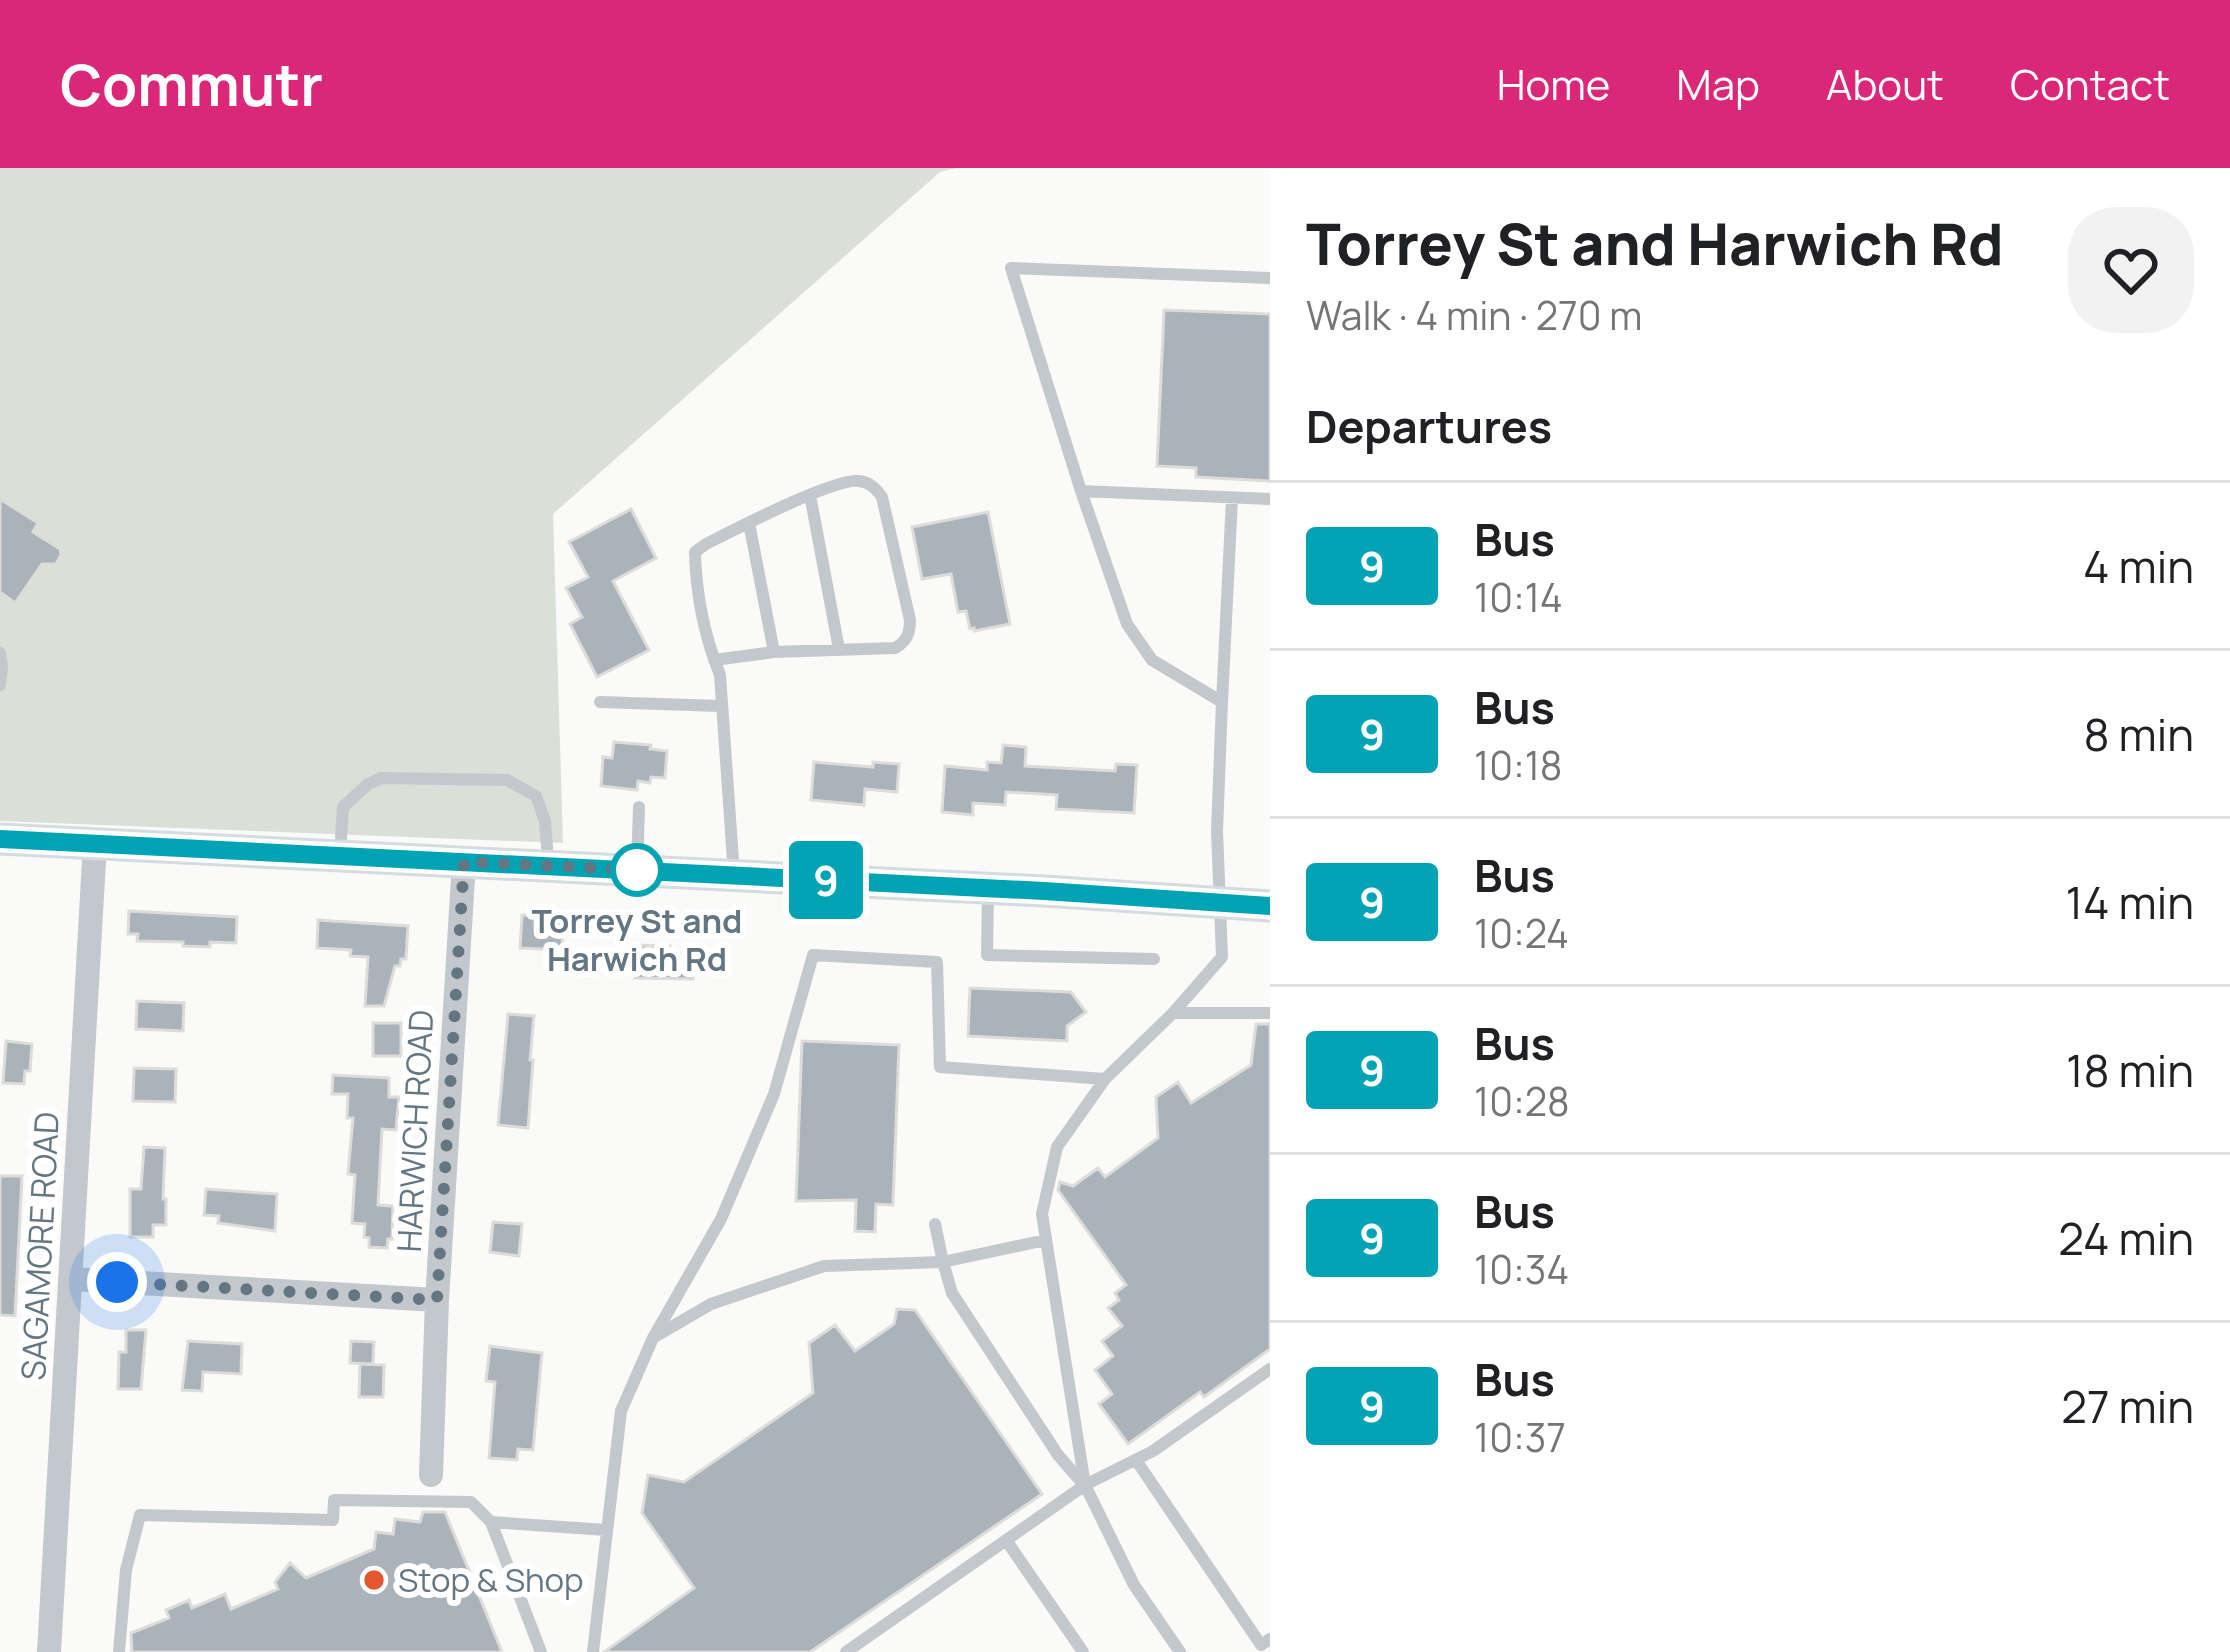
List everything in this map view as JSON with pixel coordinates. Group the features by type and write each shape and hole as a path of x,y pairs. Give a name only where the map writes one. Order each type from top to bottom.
{"main road":[{"path":"0,839 1270,906"}],"street":[{"name":"SAGAMORE ROAD","path":"49,1652 94,843"},
{"name":"HARWICH ROAD","path":"430,1475 464,862"},
{"path":"71,1279 437,1300"}],"lane":[{"path":"1222,702 1152,660 1127,624 1010,268 1270,278"},
{"path":"714,660 774,652 896,649 905,643 910,620 882,497 874,487 863,480 810,495 695,552 704,633 714,660 720,675 734,876"},
{"path":"1081,490 1270,499"},
{"path":"810,495 839,649"},
{"path":"1085,1485 1042,1214 1057,1148 1105,1079 1222,957 1217,768 1232,498"},
{"path":"749,523 774,652"},
{"path":"0,653 0,685"},
{"path":"600,702 720,706"},
{"path":"340,856 343,807 381,778 506,780 536,796 545,821 549,866"},
{"path":"638,870 639,807"},
{"path":"988,889 987,955 1154,959"},
{"path":"593,1652 621,1411 653,1337 721,1219 774,1094 814,955 937,962 940,1066 1105,1079"},
{"path":"1173,1013 1270,1013"},
{"path":"935,1224 952,1293 1058,1455 1085,1485 1134,1585 1180,1652"},
{"path":"653,1337 712,1304 824,1266 944,1262 1046,1240"},
{"path":"846,1652 1085,1485 1153,1451 1270,1369"},
{"path":"1136,1460 1262,1647"},
{"path":"119,1652 126,1570 140,1515 333,1520 334,1500 471,1502 491,1522 541,1652"},
{"path":"491,1522 606,1530"},
{"path":"1006,1540 1084,1652"}],"shaded area":[{"path":"0,168 956,168 940,172 553,514 563,843 0,821"}],"building":[{"path":"1164,310 1270,314 1270,481 1196,477 1196,468 1157,466"},
{"path":"0,499 38,523 33,532 60,549 61,555 56,564 42,564 15,603 0,592"},
{"path":"631,509 656,558 613,581 649,650 597,677 570,624 582,617 566,588 588,577 569,542"},
{"path":"988,512 1010,624 974,631 966,611 958,612 951,574 922,579 912,527"},
{"path":"614,742 667,751 665,778 638,781 637,790 601,786 603,757 612,758"},
{"path":"1003,745 1026,747 1025,766 1115,771 1116,764 1137,765 1134,813 1056,809 1057,795 1006,792 1005,805 973,803 973,815 942,812 945,766 987,770 987,762 1001,763"},
{"path":"814,762 873,767 873,762 899,764 897,792 865,789 864,805 811,800"},
{"path":"129,911 237,917 236,943 210,942 210,947 137,941 138,934 128,934"},
{"path":"522,915 563,918 562,950 520,948"},
{"path":"318,920 408,926 406,959 395,966 384,1006 365,1006 368,957 350,956 351,950 317,948"},
{"path":"631,945 670,946 670,953 694,954 693,979 635,978 635,969 618,968 618,949 631,950"},
{"path":"970,988 1071,992 1086,1012 1067,1026 1067,1041 968,1036"},
{"path":"137,1001 184,1003 183,1031 136,1029"},
{"path":"508,1014 534,1016 528,1128 498,1125"},
{"path":"373,1023 401,1023 401,1056 373,1056"},
{"path":"1256,1024 1270,1024 1270,1349 1128,1444 1099,1404 1112,1394 1095,1370 1113,1356 1102,1341 1122,1326 1108,1308 1119,1300 1115,1293 1126,1285 1058,1190 1060,1182 1073,1186 1098,1168 1105,1177 1158,1138 1156,1097 1178,1082 1191,1103 1251,1065"},
{"path":"6,1041 32,1044 24,1084 3,1083"},
{"path":"802,1041 899,1045 893,1205 876,1204 875,1232 855,1231 856,1200 796,1201"},
{"path":"134,1068 176,1069 175,1102 133,1101"},
{"path":"333,1075 389,1078 389,1097 399,1097 396,1130 382,1129 378,1205 393,1206 392,1239 387,1248 369,1247 365,1224 352,1223 355,1175 348,1174 353,1118 347,1118 348,1094 332,1094"},
{"path":"144,1147 165,1148 166,1225 153,1225 153,1237 130,1237 130,1189 141,1189"},
{"path":"0,1176 22,1176 15,1316 0,1315"},
{"path":"206,1189 277,1194 275,1231 218,1223 219,1216 204,1215"},
{"path":"493,1222 522,1224 519,1256 490,1252"},
{"path":"897,1309 915,1310 1042,1494 810,1652 604,1652 694,1588 642,1513 648,1475 684,1482 813,1393 809,1343 835,1325 855,1351 894,1324"},
{"path":"126,1330 146,1330 141,1389 118,1389 119,1352 126,1352"},
{"path":"188,1341 242,1344 241,1374 203,1372 202,1391 182,1390"},
{"path":"351,1341 374,1342 373,1364 350,1363"},
{"path":"490,1346 542,1353 533,1450 518,1449 517,1460 489,1458 495,1382 486,1381"},
{"path":"360,1364 384,1365 383,1397 359,1397"},
{"name":"Stop & Shop","path":"423,1512 445,1512 502,1652 132,1652 131,1633 169,1618 166,1610 189,1600 192,1608 225,1594 231,1609 278,1589 275,1582 290,1563 306,1578 374,1549 376,1532 393,1534 395,1519 420,1522"}],"bus line":[{"name":"9","path":"0,839 1270,906"}],"place":[{"name":"Torrey St and Harwich Rd","path":"637,870"},
{"name":"Stop & Shop","path":"374,1580"}],"route":[{"path":"117,1282 437,1300 464,862 637,870"}]}
